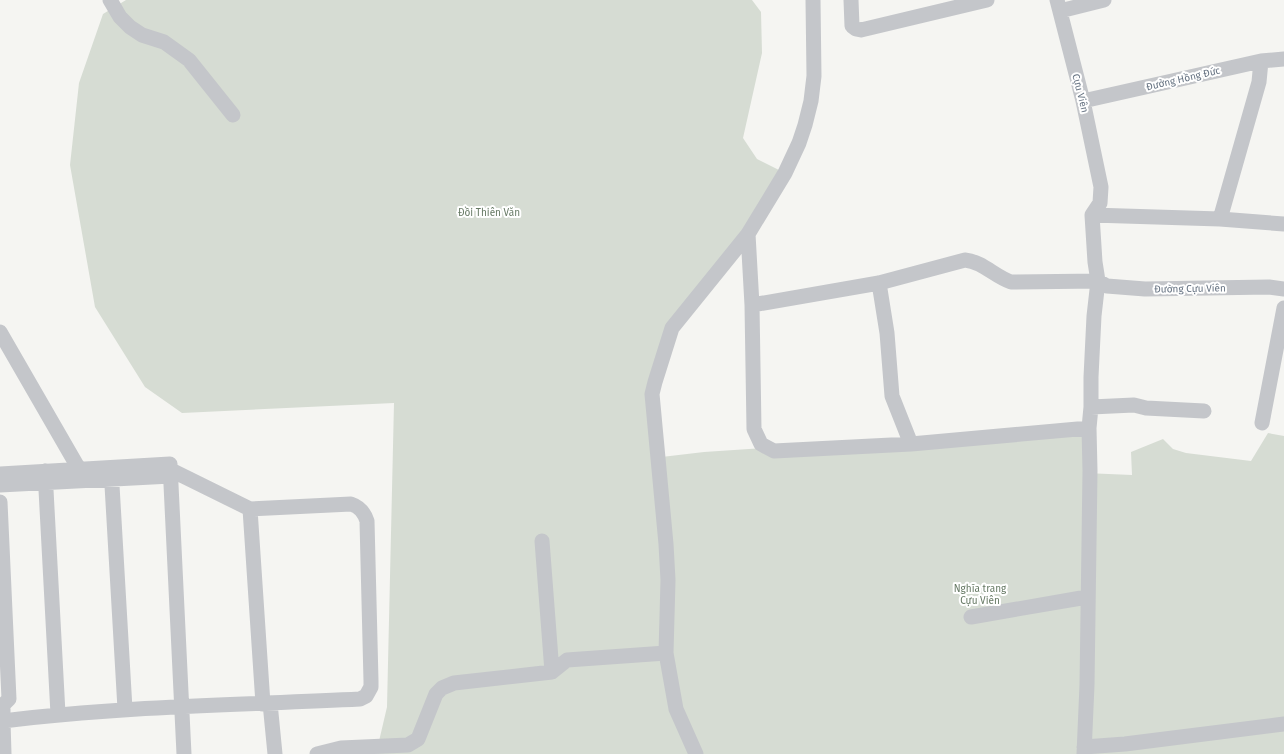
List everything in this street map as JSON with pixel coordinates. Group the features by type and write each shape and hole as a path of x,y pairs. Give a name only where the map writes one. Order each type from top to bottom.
{"street":[{"path":"110,0 120,17 130,27 142,35 164,42 189,60 233,115"},
{"path":"696,754 676,709 666,653 668,580 652,394 654,382 672,328 748,234 785,173 799,143 811,101 814,76 813,0"},
{"path":"851,0 852,26 861,30 987,0"},
{"path":"1058,5 1104,0"},
{"name":"Cựu Viên","path":"1058,5 1083,101 1101,187 1100,203 1092,215"},
{"name":"Đường Hồng Đức","path":"1083,101 1262,61 1284,59"},
{"path":"1220,219 1259,82 1262,61"},
{"path":"1284,224 1220,219 1092,215 1095,262 1098,281 1094,316 1089,428 1090,471 1087,686 1084,751 1125,744 1284,724"},
{"path":"748,234 752,306 754,429 761,444 774,451 911,444 1089,428"},
{"name":"Đường Cựu Viên","path":"752,306 879,283 965,260 979,263 1004,280 1011,282 1098,281 1107,286 1145,289 1269,287 1284,290"},
{"path":"879,283 887,333 892,396 911,444"},
{"path":"1262,423 1284,308"},
{"path":"0,332 79,469"},
{"path":"1091,407 1134,405 1146,408 1204,411"},
{"path":"0,485 46,477 79,469 111,474"},
{"path":"171,470 184,754"},
{"path":"0,474 46,477 171,470 250,509 351,504 358,506 367,521 371,680 371,687 366,696 360,699 125,709 58,714 1,721"},
{"path":"111,474 125,709"},
{"path":"46,477 58,714"},
{"path":"0,502 9,698 1,704 4,754"},
{"path":"250,509 266,704 275,754"},
{"path":"542,541 552,672"},
{"path":"971,617 1088,597"},
{"path":"317,754 341,748 408,745 418,739 436,694 442,688 454,683 552,672 568,660 666,653"}],"green space":[{"name":"Đồi Thiên Văn","path":"126,0 752,0 761,12 762,53 743,138 757,159 785,173 745,227 694,291 648,382 653,458 704,452 1084,427 1085,473 1132,475 1131,452 1163,439 1173,449 1186,453 1251,461 1268,433 1284,436 1284,754 376,754 387,707 394,403 182,413 145,387 95,307 70,165 79,83 103,14"}],"park label":[{"name":"Nghĩa trang Cựu Viên","path":"980,594"}]}
